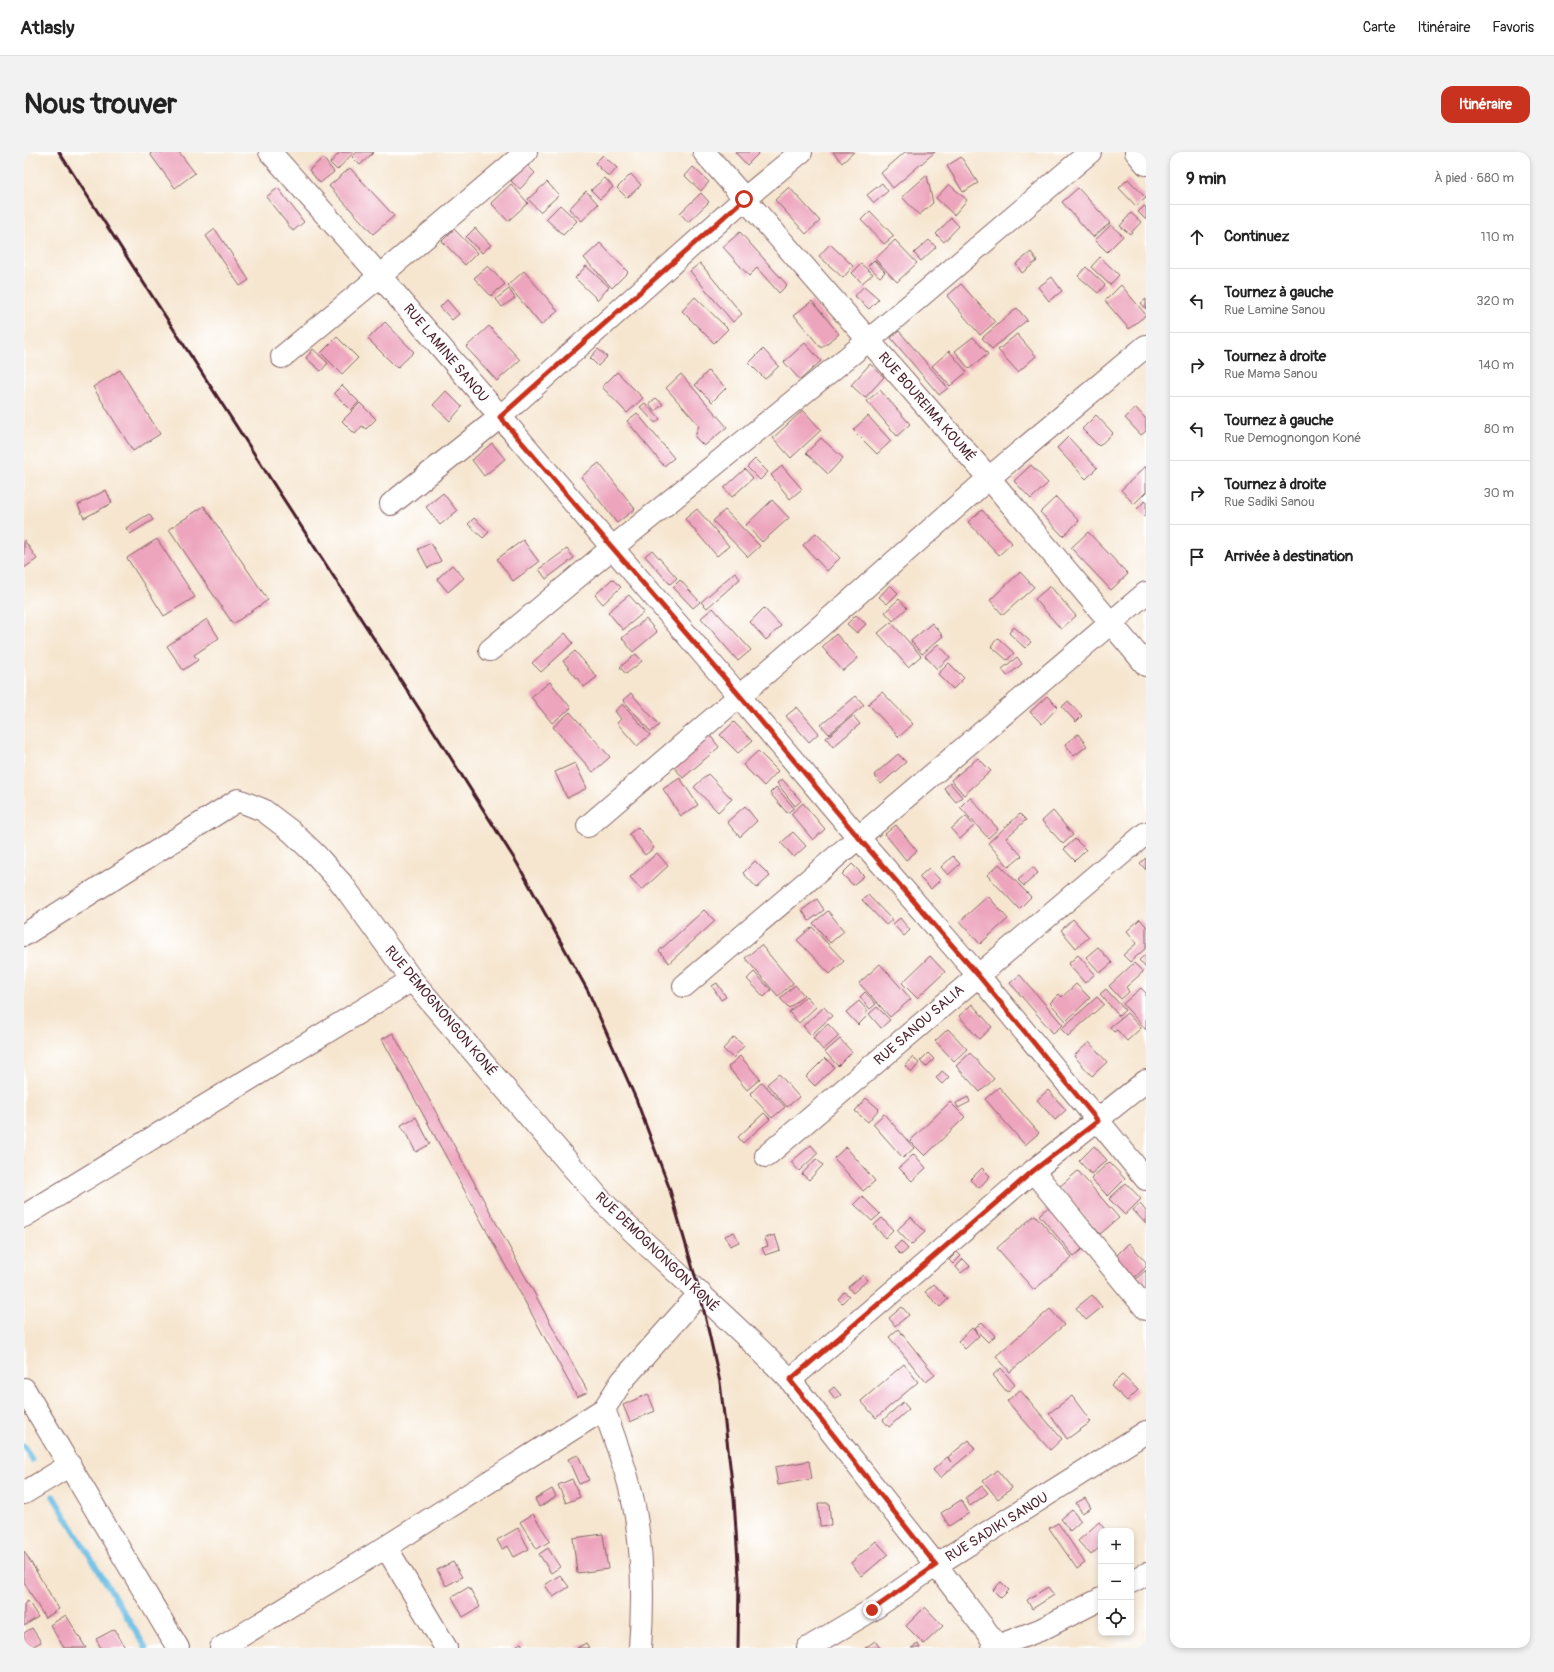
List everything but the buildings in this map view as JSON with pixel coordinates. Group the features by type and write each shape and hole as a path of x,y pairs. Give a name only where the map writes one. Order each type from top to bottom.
{"street":[{"name":"RUE LAMINE SANOU","path":"270,152 380,276 740,696 858,837 978,975 1146,1179"},
{"path":"282,357 526,152"},
{"name":"RUE BOUREIMA KOUMÉ","path":"704,152 989,478 1146,664"},
{"path":"391,504 500,417 744,199 801,152"},
{"path":"490,650 612,548 869,340 1090,152"},
{"path":"1136,152 1146,164"},
{"path":"588,826 851,600 989,478 1146,346"},
{"path":"684,986 1146,593"},
{"name":"RUE DEMOGNONGON KONÉ","path":"24,935 238,800 264,810 292,832 317,856 343,885 412,980 599,1198 624,1223 764,1352 790,1380 936,1565 996,1647"},
{"name":"RUE SANOU SALIA","path":"766,1156 1146,833"},
{"path":"24,1216 412,980"},
{"path":"790,1380 1033,1171 1098,1121 1146,1081"},
{"path":"1033,1171 1146,1309"},
{"path":"221,1648 386,1547 604,1409 622,1381 700,1293"},
{"path":"24,1389 178,1648"},
{"path":"604,1409 622,1460 637,1523 642,1574 640,1648"},
{"name":"RUE SADIKI SANOU","path":"808,1648 872,1610 936,1565 1146,1432"},
{"path":"24,1493 70,1465"},
{"path":"386,1547 446,1648"},
{"path":"1134,1580 1146,1574"},
{"path":"996,1647 1040,1630 1099,1600"}],"waterway":[{"path":"24,1446 32,1460"},
{"path":"53,1496 146,1648"}],"railway":[{"path":"59,152 442,744 517,863 588,991 636,1099 669,1187 700,1293 720,1382 734,1499 739,1578 738,1648"}],"route":[{"path":"744,199 500,417 740,696 858,837 978,975 1098,1121 1033,1171 790,1380 936,1565 872,1610"}]}
